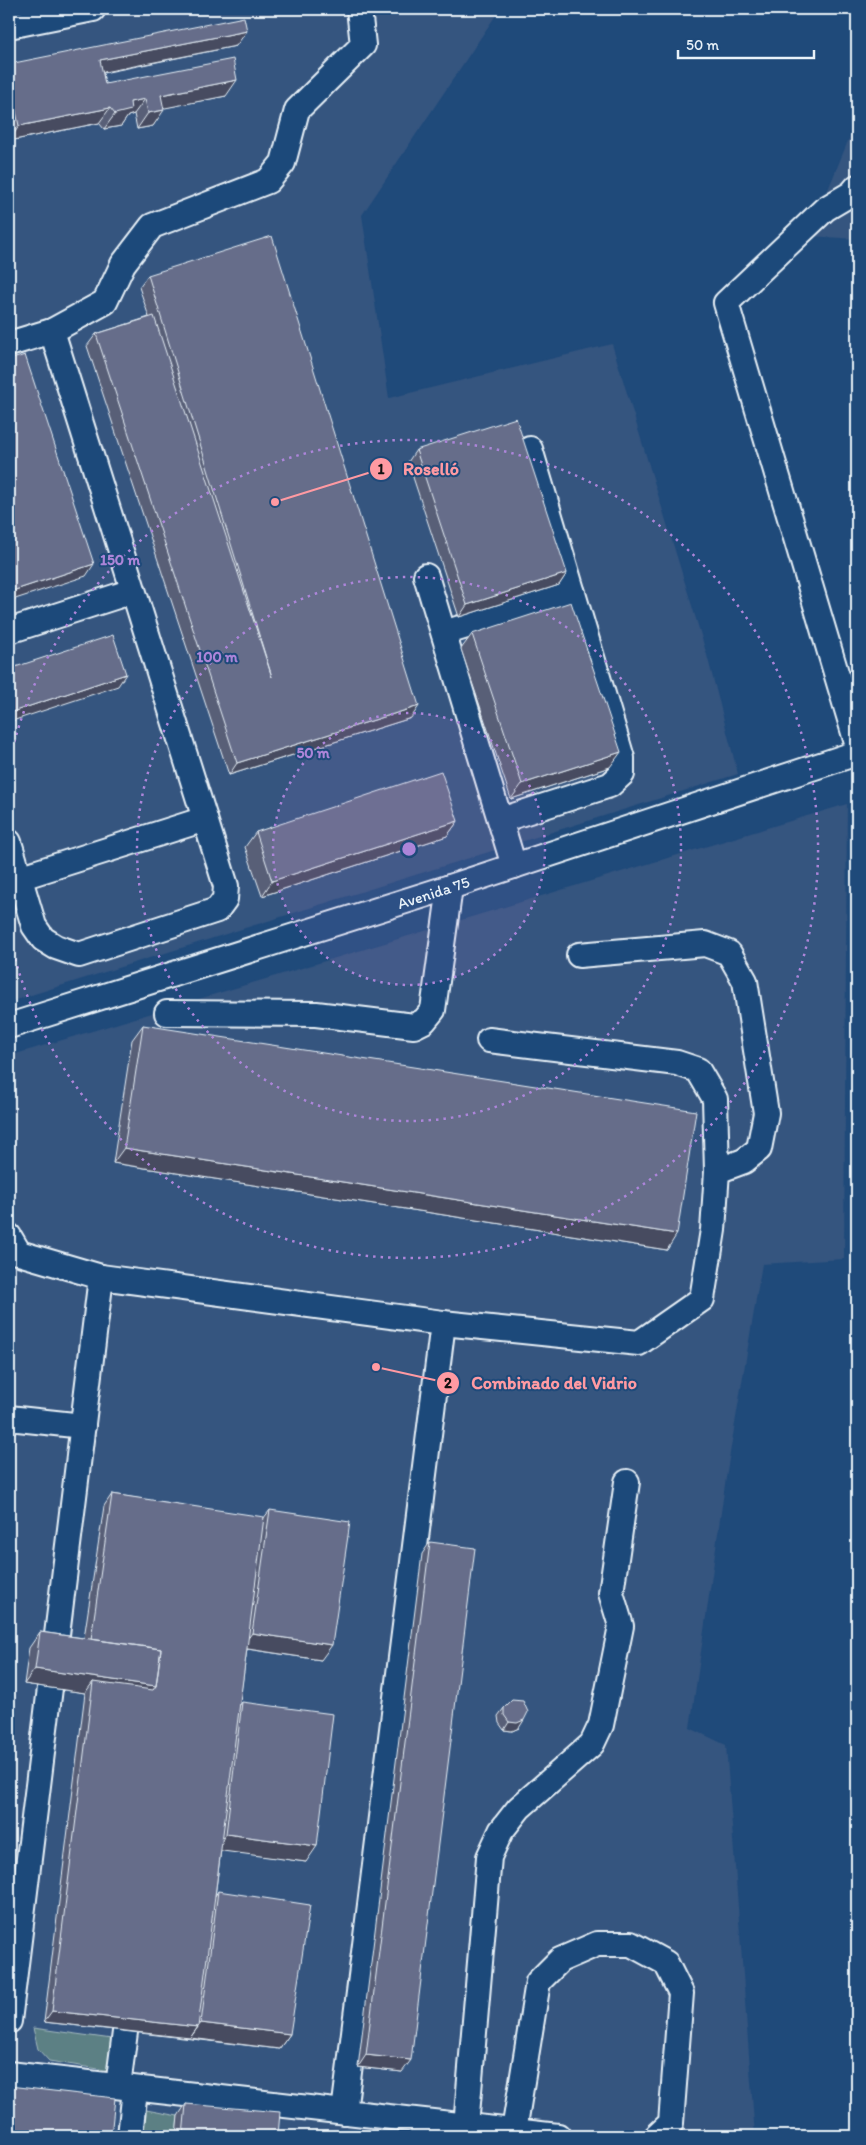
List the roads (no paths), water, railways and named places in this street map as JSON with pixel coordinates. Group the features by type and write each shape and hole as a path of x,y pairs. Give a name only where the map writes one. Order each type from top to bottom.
{"street":[{"path":"13,20 93,9"},
{"path":"9,344 52,331 105,302 123,264 152,226 268,181 283,163 297,110 363,45 359,9"},
{"path":"855,197 825,209 726,304 857,743"},
{"path":"9,842 14,880 34,926 43,939 56,947 80,955 217,910 225,900 226,886 52,331"},
{"path":"500,820 610,785 622,774 622,758 530,449"},
{"path":"426,576 514,866"},
{"path":"9,631 133,591"},
{"path":"444,633 573,593"},
{"name":"Avenida 75","path":"9,1026 450,887 857,754"},
{"path":"14,880 205,819"},
{"path":"167,1013 316,1014 414,1026 424,1021 433,1010 450,887"},
{"path":"579,955 705,944 729,954 745,981 766,1113 759,1149 744,1161 717,1171"},
{"path":"9,1236 19,1253 101,1277 443,1323 639,1343 702,1299 713,1230 717,1171 715,1099 698,1070 677,1063 489,1040"},
{"path":"55,1651 101,1277"},
{"path":"344,2112 443,1323"},
{"path":"9,1418 83,1426"},
{"path":"466,2126 490,1858 501,1831 519,1808 592,1744 601,1725 621,1626 611,1593 627,1482"},
{"path":"9,2021 50,1688"},
{"path":"514,2131 538,1982 560,1960 596,1944 631,1944 666,1963 681,1993 671,2123 657,2136"},
{"path":"125,2032 130,2136"},
{"path":"9,2074 558,2136"}],"place":[{"name":"Roselló","path":"275,502"},
{"name":"Combinado del Vidrio","path":"376,1367"}]}
